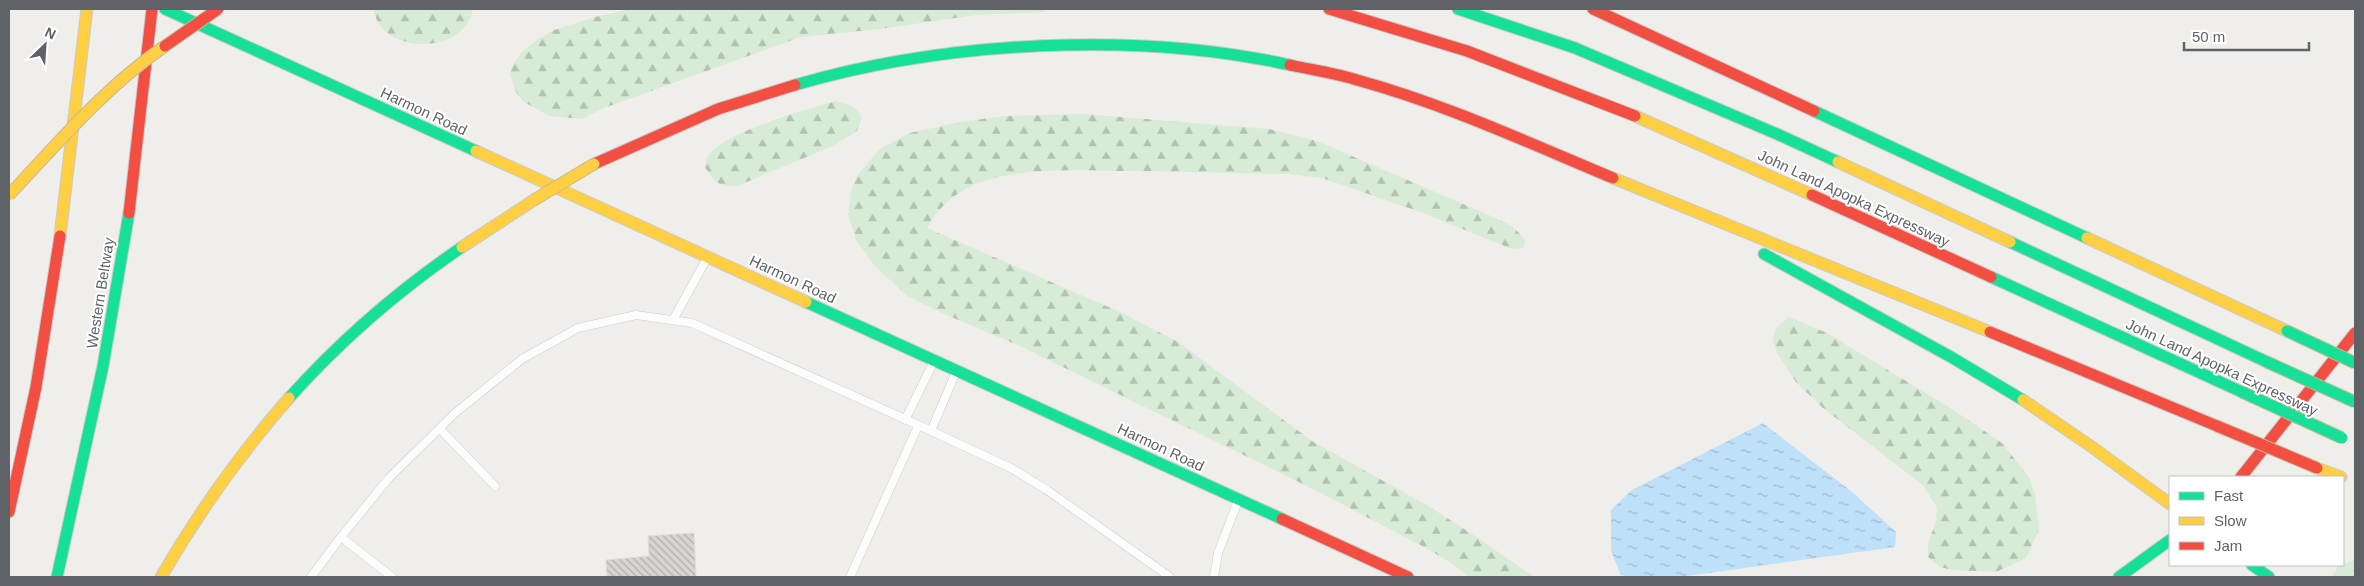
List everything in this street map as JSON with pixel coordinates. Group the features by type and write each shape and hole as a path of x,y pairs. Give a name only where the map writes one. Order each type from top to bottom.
{"main road":[{"path":"9,512 49,319 73,145 87,9"},
{"name":"Western Beltway","path":"57,577 82,478 110,334 134,167 152,9"},
{"name":"Harmon Road","path":"165,9 1408,577"},
{"path":"9,195 83,116 141,64 218,9"},
{"name":"John Land Apopka Expressway","path":"1329,9 1392,25 1546,79 1689,138 2355,444"},
{"name":"John Land Apopka Expressway","path":"1458,9 1575,48 1777,134 2355,402"},
{"path":"1593,9 2355,363"},
{"path":"161,577 180,542 235,462 313,372 351,335 398,294 452,253 594,164 661,132 735,103 843,73 937,54 1080,45 1130,46 1241,56 1357,80 1426,102 1564,156 1668,201 1847,272 2337,476"},
{"path":"1668,201 1916,336 2012,392 2096,447 2169,503"},
{"path":"2242,476 2355,333"},
{"path":"2119,577 2169,541"},
{"path":"2253,566 2269,577"}],"lane":[{"path":"673,320 708,256"},
{"path":"311,577 340,537 388,479 454,414 522,359 578,328 636,315 692,323 934,432 1026,477 1170,577"},
{"path":"906,420 934,360"},
{"path":"934,432 957,370"},
{"path":"851,575 918,426"},
{"path":"440,429 496,486"},
{"path":"1214,577 1218,553 1239,499"},
{"path":"340,537 392,577"}],"green space":[{"path":"373,9 473,9 468,22 459,32 448,39 434,43 419,44 392,36 381,27"},
{"path":"631,9 1048,9 1043,12 976,15 880,29 801,37 604,108 582,119 549,116 524,102 516,92 510,75 513,64 521,53 535,41 554,30 595,17"},
{"path":"836,101 852,106 862,118 857,131 833,146 737,186 721,184 711,176 705,167 708,156 730,138 767,122"},
{"path":"1083,114 1269,129 1317,141 1498,219 1512,226 1526,240 1523,248 1512,249 1423,213 1322,178 1288,174 1037,171 999,177 973,185 943,206 927,228 1118,311 1178,342 1312,441 1430,507 1534,577 1469,577 1451,563 1426,548 1313,489 1022,347 907,296 875,266 856,240 848,214 851,191 858,174 880,149 910,133 960,122 1004,116"},
{"path":"1789,317 1827,333 1952,409 2002,443 2029,477 2035,494 2039,530 2026,558 1996,572 1952,570 1940,567 1928,557 1928,543 1936,522 1937,508 1924,486 1823,408 1796,382 1777,353 1773,339 1776,328"},
{"path":"2355,559 2355,577 2332,577 2337,567 2344,566 2344,564"}],"water":[{"path":"1763,423 1852,492 1896,532 1895,547 1680,577 1633,577 1621,575 1611,551 1611,510 1632,490"}],"building":[{"path":"694,533 696,577 607,577 606,560 649,556 648,536"}],"traffic: fast":[{"path":"165,9 476,151"},
{"path":"1458,9 1575,48 1838,162"},
{"path":"795,85 853,70 915,59 978,50 1042,46 1106,45 1169,48 1231,54 1290,65"},
{"path":"1814,111 2087,238"},
{"path":"57,577 103,366 129,213"},
{"path":"2010,242 2267,362"},
{"path":"289,398 329,356 371,317 462,247"},
{"path":"1764,254 1951,357 2023,400"},
{"path":"1991,277 2242,392"},
{"path":"806,302 1282,519"},
{"path":"2287,331 2355,363"},
{"path":"2267,362 2355,402"},
{"path":"2242,392 2342,438"},
{"path":"2119,577 2169,541"},
{"path":"2253,566 2269,577"}],"traffic: slow":[{"path":"60,236 87,9"},
{"path":"9,195 103,97 143,62 165,46"},
{"path":"1635,116 1812,195"},
{"path":"476,151 806,302"},
{"path":"1838,162 2010,242"},
{"path":"534,200 594,164"},
{"path":"1613,178 1990,332"},
{"path":"462,247 534,200"},
{"path":"2087,238 2287,331"},
{"path":"161,577 220,484 289,398"},
{"path":"2023,400 2169,503"},
{"path":"2317,468 2338,476"}],"traffic: jam":[{"path":"129,213 152,9"},
{"path":"165,46 218,9"},
{"path":"1329,9 1467,51 1635,116"},
{"path":"1593,9 1814,111"},
{"path":"1290,65 1332,73 1455,112 1613,178"},
{"path":"594,164 718,109 795,85"},
{"path":"1812,195 1991,277"},
{"path":"9,512 36,387 60,236"},
{"path":"1990,332 2217,426"},
{"path":"2242,476 2355,333"},
{"path":"2217,426 2317,468"},
{"path":"1282,519 1408,577"}]}
